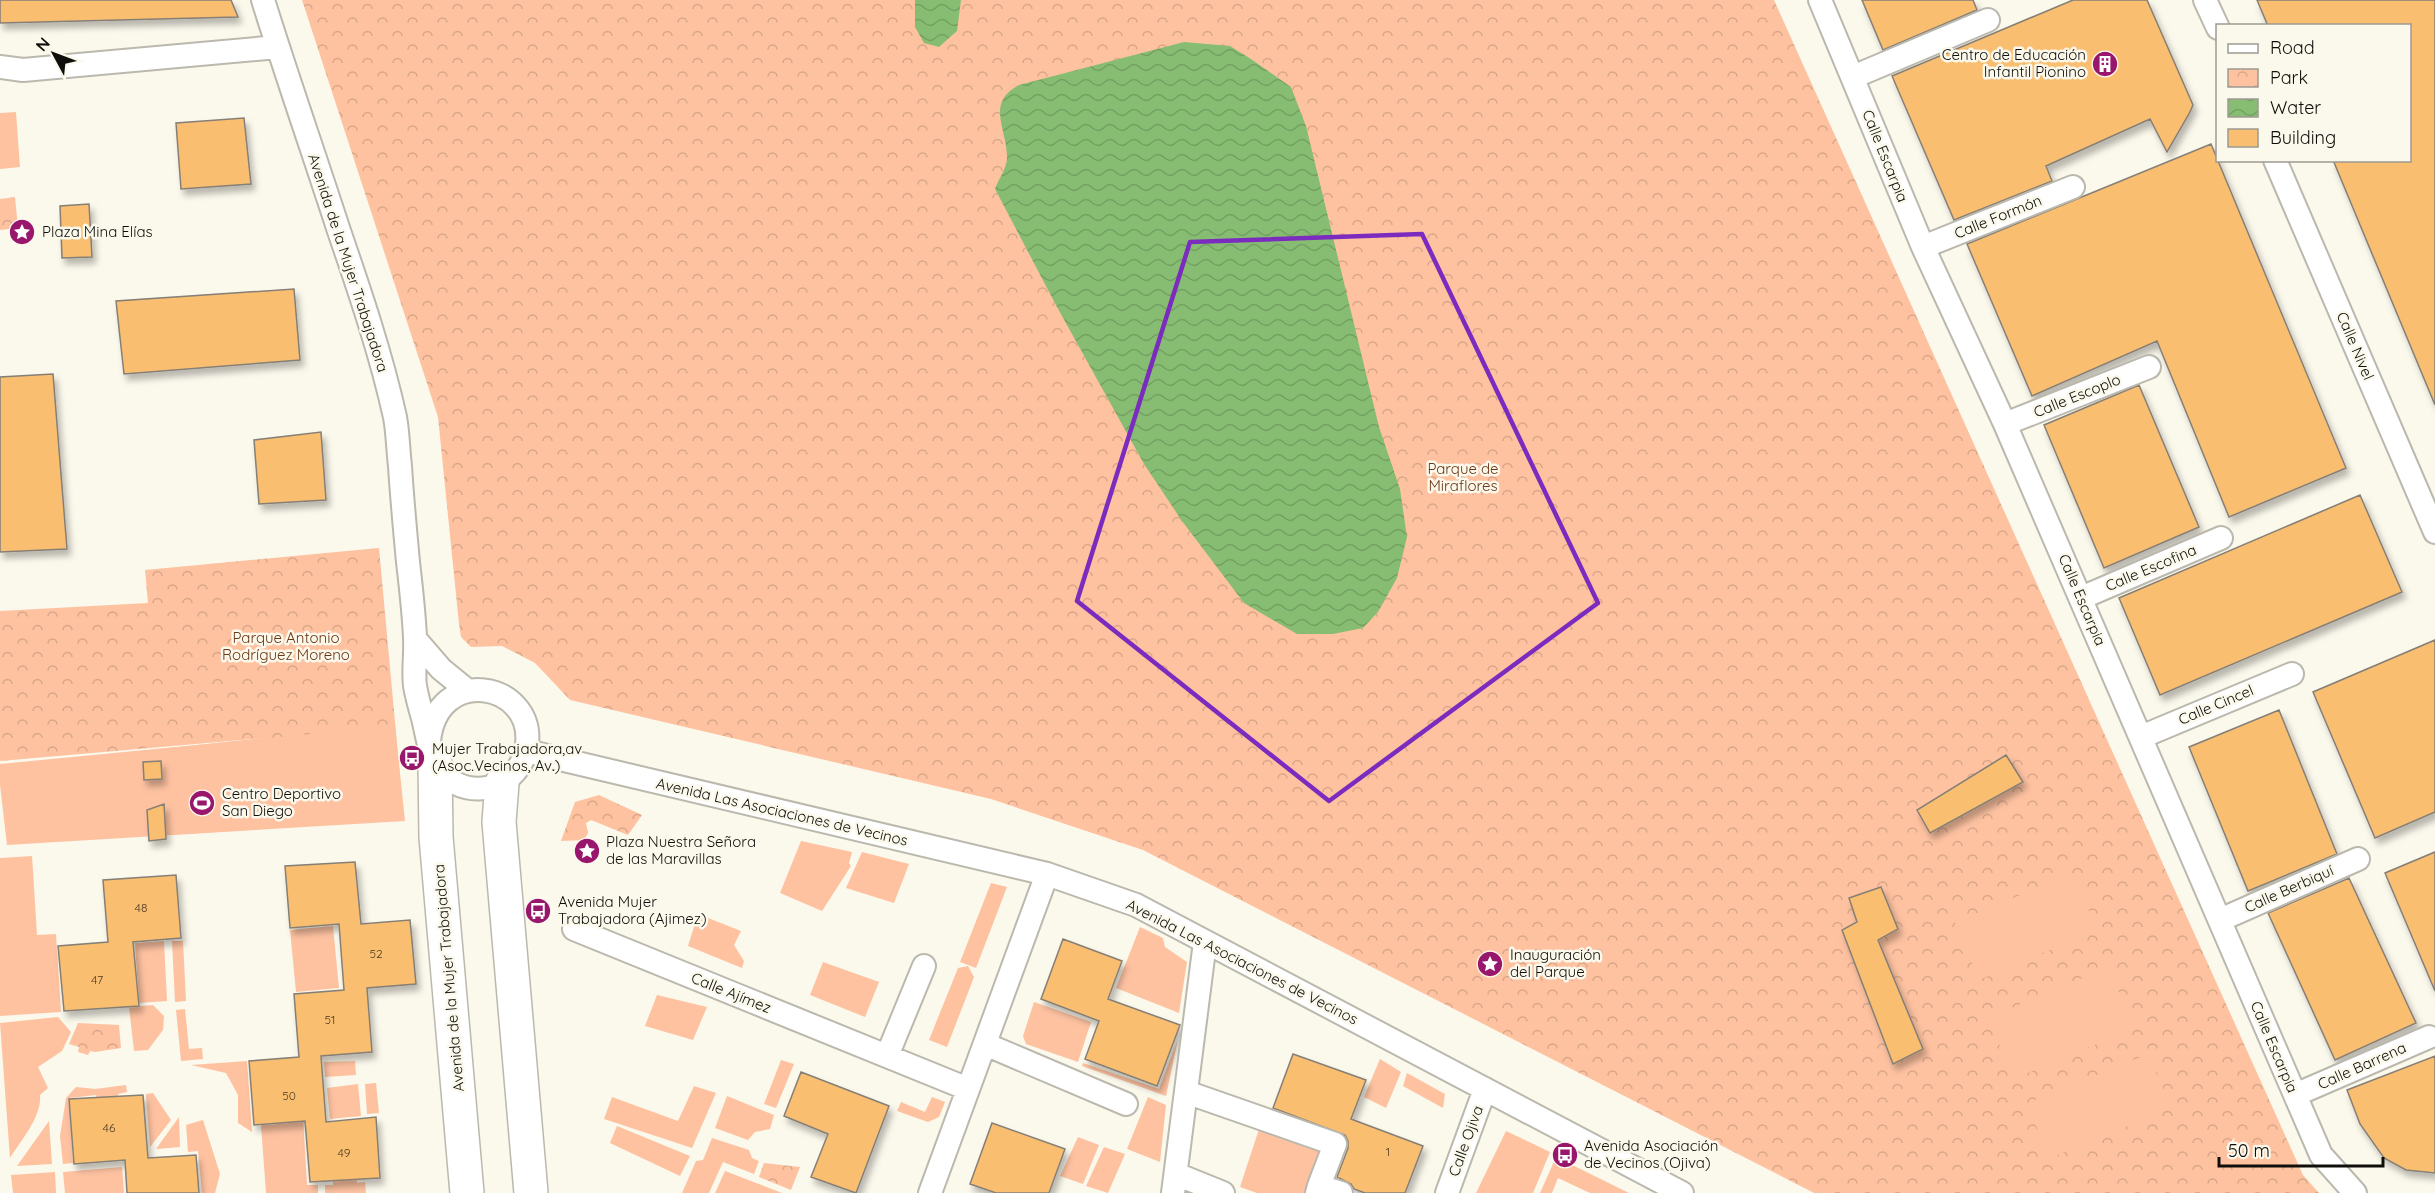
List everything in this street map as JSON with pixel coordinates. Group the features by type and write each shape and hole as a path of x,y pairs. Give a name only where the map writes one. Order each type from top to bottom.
{"street":[{"name":"Avenida de la Mujer Trabajadora","path":"263,0 373,330 395,420 416,640 415,686 432,752 436,837 467,1193"},
{"name":"Calle Escarpia","path":"1820,0 1923,247 2005,424 2321,1155 2355,1193"},
{"path":"2205,0 2216,26"},
{"path":"1853,77 1988,20"},
{"path":"0,67 23,70 278,47"},
{"name":"Calle Nivel","path":"2276,162 2435,532"},
{"name":"Calle Formón","path":"1923,247 2073,186"},
{"name":"Calle Escoplo","path":"2005,424 2149,367"},
{"name":"Calle Escofina","path":"2081,598 2221,538"},
{"path":"416,640 441,669 468,691"},
{"name":"Calle Cincel","path":"2141,737 2292,674"},
{"path":"468,691 492,692 509,700 518,708 527,729 526,751 517,770 502,783 483,789 464,787 447,778 432,752 433,718 439,709 457,694 468,691"},
{"name":"Avenida Las Asociaciones de Vecinos","path":"526,751 1047,874 1136,905 1682,1193"},
{"path":"502,783 498,812 531,1193"},
{"name":"Calle Berbiquí","path":"2220,920 2358,858"},
{"path":"930,1193 1047,874"},
{"name":"Calle Ajímez","path":"574,930 968,1089"},
{"path":"1205,942 1175,1183 1223,1193"},
{"path":"887,1056 924,966"},
{"name":"Calle Barrena","path":"2295,1095 2429,1037"},
{"path":"985,1044 1126,1104"},
{"name":"Calle Ojiva","path":"1447,1193 1485,1089"},
{"path":"1186,1092 1335,1144 1326,1191"}],"highlighted area":[{"path":"1422,234 1598,603 1329,801 1077,601 1190,242"}],"green space":[{"name":"Parque de Miraflores","path":"302,0 1774,0 2303,1175 2319,1193 1814,1193 1143,850 991,799 570,700 535,663 502,646 471,647 461,637 459,624 438,417"},
{"path":"16,112 20,167 0,169 0,113"},
{"path":"15,197 18,228 0,230 0,199"},
{"name":"Parque Antonio Rodríguez Moreno","path":"379,548 404,820 168,835 161,749 264,738 0,761 0,611 148,603 145,570"},
{"name":"Centro Deportivo San Diego","path":"395,726 405,821 7,845 0,785 0,764"},
{"path":"599,795 642,815 628,835 591,820 586,823 588,833 584,840 561,841 575,802"},
{"path":"801,841 852,852 849,863 851,866 822,911 780,893"},
{"path":"862,852 909,864 894,903 846,888"},
{"path":"32,856 37,935 56,934 61,1012 0,1016 0,858"},
{"path":"2073,873 2097,930 1979,980 1955,922"},
{"path":"991,883 1007,887 976,968 960,962"},
{"path":"698,914 741,931 734,945 744,961 742,968 688,946"},
{"path":"333,926 339,988 296,992 290,930"},
{"path":"1140,927 1163,938 1165,947 1187,962 1179,1013 1116,988"},
{"path":"164,941 167,1001 139,1003 135,943"},
{"path":"172,941 183,941 186,1001 175,1002"},
{"path":"823,962 879,982 865,1017 810,995"},
{"path":"968,966 974,977 947,1047 929,1040 958,968"},
{"path":"2108,967 2134,1028 2014,1079 1988,1018"},
{"path":"657,995 707,1007 693,1040 645,1026"},
{"path":"1034,1002 1091,1022 1078,1062 1026,1044 1023,1036"},
{"path":"153,1005 164,1016 163,1030 148,1050 134,1051 129,1007"},
{"path":"185,1009 189,1049 202,1048 203,1059 181,1061 176,1010"},
{"path":"58,1017 71,1032 62,1051 38,1067 48,1088 40,1095 38,1112 10,1158 0,1023"},
{"path":"78,1023 119,1025 121,1048 90,1051 88,1055 78,1052 79,1047 69,1044"},
{"path":"1178,1039 1166,1096 1082,1066 1083,1063 1159,1089"},
{"path":"2148,1054 2171,1108 2048,1159 2028,1103"},
{"path":"1380,1059 1401,1072 1386,1108 1364,1097"},
{"path":"781,1060 794,1064 776,1108 764,1104"},
{"path":"247,1061 252,1132 238,1123 238,1095 226,1073 191,1065"},
{"path":"355,1061 356,1075 325,1077 324,1062"},
{"path":"1407,1073 1445,1094 1443,1108 1403,1086"},
{"path":"376,1083 379,1113 367,1114 365,1084"},
{"path":"358,1084 361,1116 330,1119 327,1088"},
{"path":"126,1085 127,1092 118,1094 119,1109 99,1111 96,1095 69,1098 73,1163 63,1164 60,1136 66,1098 76,1087 95,1089"},
{"path":"694,1086 716,1093 692,1148 604,1119 612,1097 678,1121"},
{"path":"153,1093 171,1120 150,1147 146,1094"},
{"path":"727,1096 774,1115 770,1129 755,1132 748,1140 715,1128"},
{"path":"932,1097 945,1102 939,1117 928,1122 897,1111 901,1102 925,1112"},
{"path":"1148,1097 1166,1105 1160,1162 1127,1149"},
{"path":"179,1117 180,1147 156,1149"},
{"path":"303,1117 307,1185 318,1185 318,1193 266,1193 261,1125 279,1124 279,1119"},
{"path":"203,1120 220,1174 215,1193 202,1193 198,1151 188,1152 186,1125"},
{"path":"49,1121 52,1164 17,1166"},
{"path":"617,1126 690,1156 680,1176 610,1143"},
{"path":"1259,1129 1331,1153 1317,1193 1257,1193 1240,1187"},
{"path":"1506,1131 1550,1152 1533,1193 1476,1193"},
{"path":"1078,1137 1099,1145 1083,1184 1060,1176"},
{"path":"712,1138 749,1150 752,1158 759,1161 754,1174 723,1162 709,1193 682,1193 696,1161 703,1160"},
{"path":"1104,1147 1125,1154 1108,1193 1086,1186"},
{"path":"1556,1157 1629,1193 1590,1193 1558,1178 1552,1193 1540,1193"},
{"path":"764,1163 800,1167 791,1190 759,1177"},
{"path":"122,1167 124,1193 65,1193 63,1172"},
{"path":"725,1171 782,1193 715,1193"},
{"path":"55,1172 56,1193 13,1193 11,1175"},
{"path":"357,1178 357,1183 365,1182 366,1193 325,1193 325,1185 333,1185 333,1179"}],"water":[{"path":"915,0 961,0 957,31 939,47 924,43 915,27"},
{"path":"1184,42 1230,46 1251,59 1291,87 1306,126 1379,427 1400,489 1407,537 1397,578 1378,612 1363,628 1333,634 1297,634 1244,603 1182,521 1144,464 995,189 1007,162 1000,108 1009,92 1019,85"}],"building":[{"path":"0,0 231,0 238,17 0,23"},
{"path":"1862,0 1973,0 1977,10 1883,50"},
{"path":"2073,0 2147,0 2193,105 2189,114 2167,152 2150,119 2046,166 2052,181 1954,220 1892,76"},
{"path":"2257,0 2435,0 2435,405 2334,162 2411,162 2411,24 2267,24"},
{"path":"244,118 251,184 181,189 176,123"},
{"path":"2211,144 2216,162 2218,162 2346,468 2229,517 2157,341 2032,396 1967,244"},
{"path":"89,204 92,257 62,258 60,206"},
{"path":"294,289 300,360 124,374 116,301"},
{"path":"53,374 67,549 0,552 0,377"},
{"path":"2139,385 2199,527 2104,568 2044,425"},
{"path":"321,432 326,500 259,504 254,440"},
{"path":"2360,495 2402,592 2160,695 2119,598"},
{"path":"2435,640 2435,812 2375,838 2313,692"},
{"path":"2279,710 2337,854 2248,891 2189,747"},
{"path":"2006,755 2023,782 1930,833 1917,810"},
{"path":"161,761 162,779 144,780 143,762"},
{"path":"164,804 166,839 149,841 147,810"},
{"path":"2435,852 2435,991 2385,873"},
{"path":"355,862 361,924 410,920 416,984 367,988 372,1052 321,1056 326,1122 376,1117 380,1178 310,1182 305,1121 254,1125 249,1061 299,1057 294,994 344,990 339,924 290,928 285,866"},
{"path":"176,875 181,938 133,942 139,1006 64,1011 58,946 108,942 103,880"},
{"path":"2349,878 2416,1023 2335,1060 2268,913"},
{"path":"1881,887 1898,929 1878,940 1923,1049 1893,1064 1842,930 1857,922 1849,898"},
{"path":"1063,939 1122,961 1108,999 1180,1025 1157,1086 1085,1059 1099,1021 1041,999"},
{"path":"1293,1054 1366,1080 1351,1119 1423,1146 1405,1193 1365,1193 1354,1189 1351,1184 1337,1177 1348,1148 1345,1135 1273,1108"},
{"path":"2435,1056 2435,1173 2406,1170 2384,1158 2360,1124 2347,1090"},
{"path":"801,1072 889,1106 856,1193 811,1177 828,1134 784,1116"},
{"path":"143,1095 148,1158 196,1155 199,1193 127,1193 125,1160 74,1164 69,1099"},
{"path":"992,1123 1065,1149 1049,1193 996,1193 970,1184"}],"place":[{"name":"Centro de Educación Infantil Pionino","path":"2105,64"},
{"name":"Plaza Mina Elías","path":"22,232"},
{"name":"Mujer Trabajadora,av (Asoc.Vecinos, Av.)","path":"412,758"},
{"name":"Centro Deportivo San Diego","path":"202,803"},
{"name":"Plaza Nuestra Señora de las Maravillas","path":"587,851"},
{"name":"Avenida Mujer Trabajadora (Ajimez)","path":"538,911"},
{"name":"Inauguración del Parque","path":"1490,964"},
{"name":"Avenida Asociación de Vecinos (Ojiva)","path":"1565,1155"}]}
